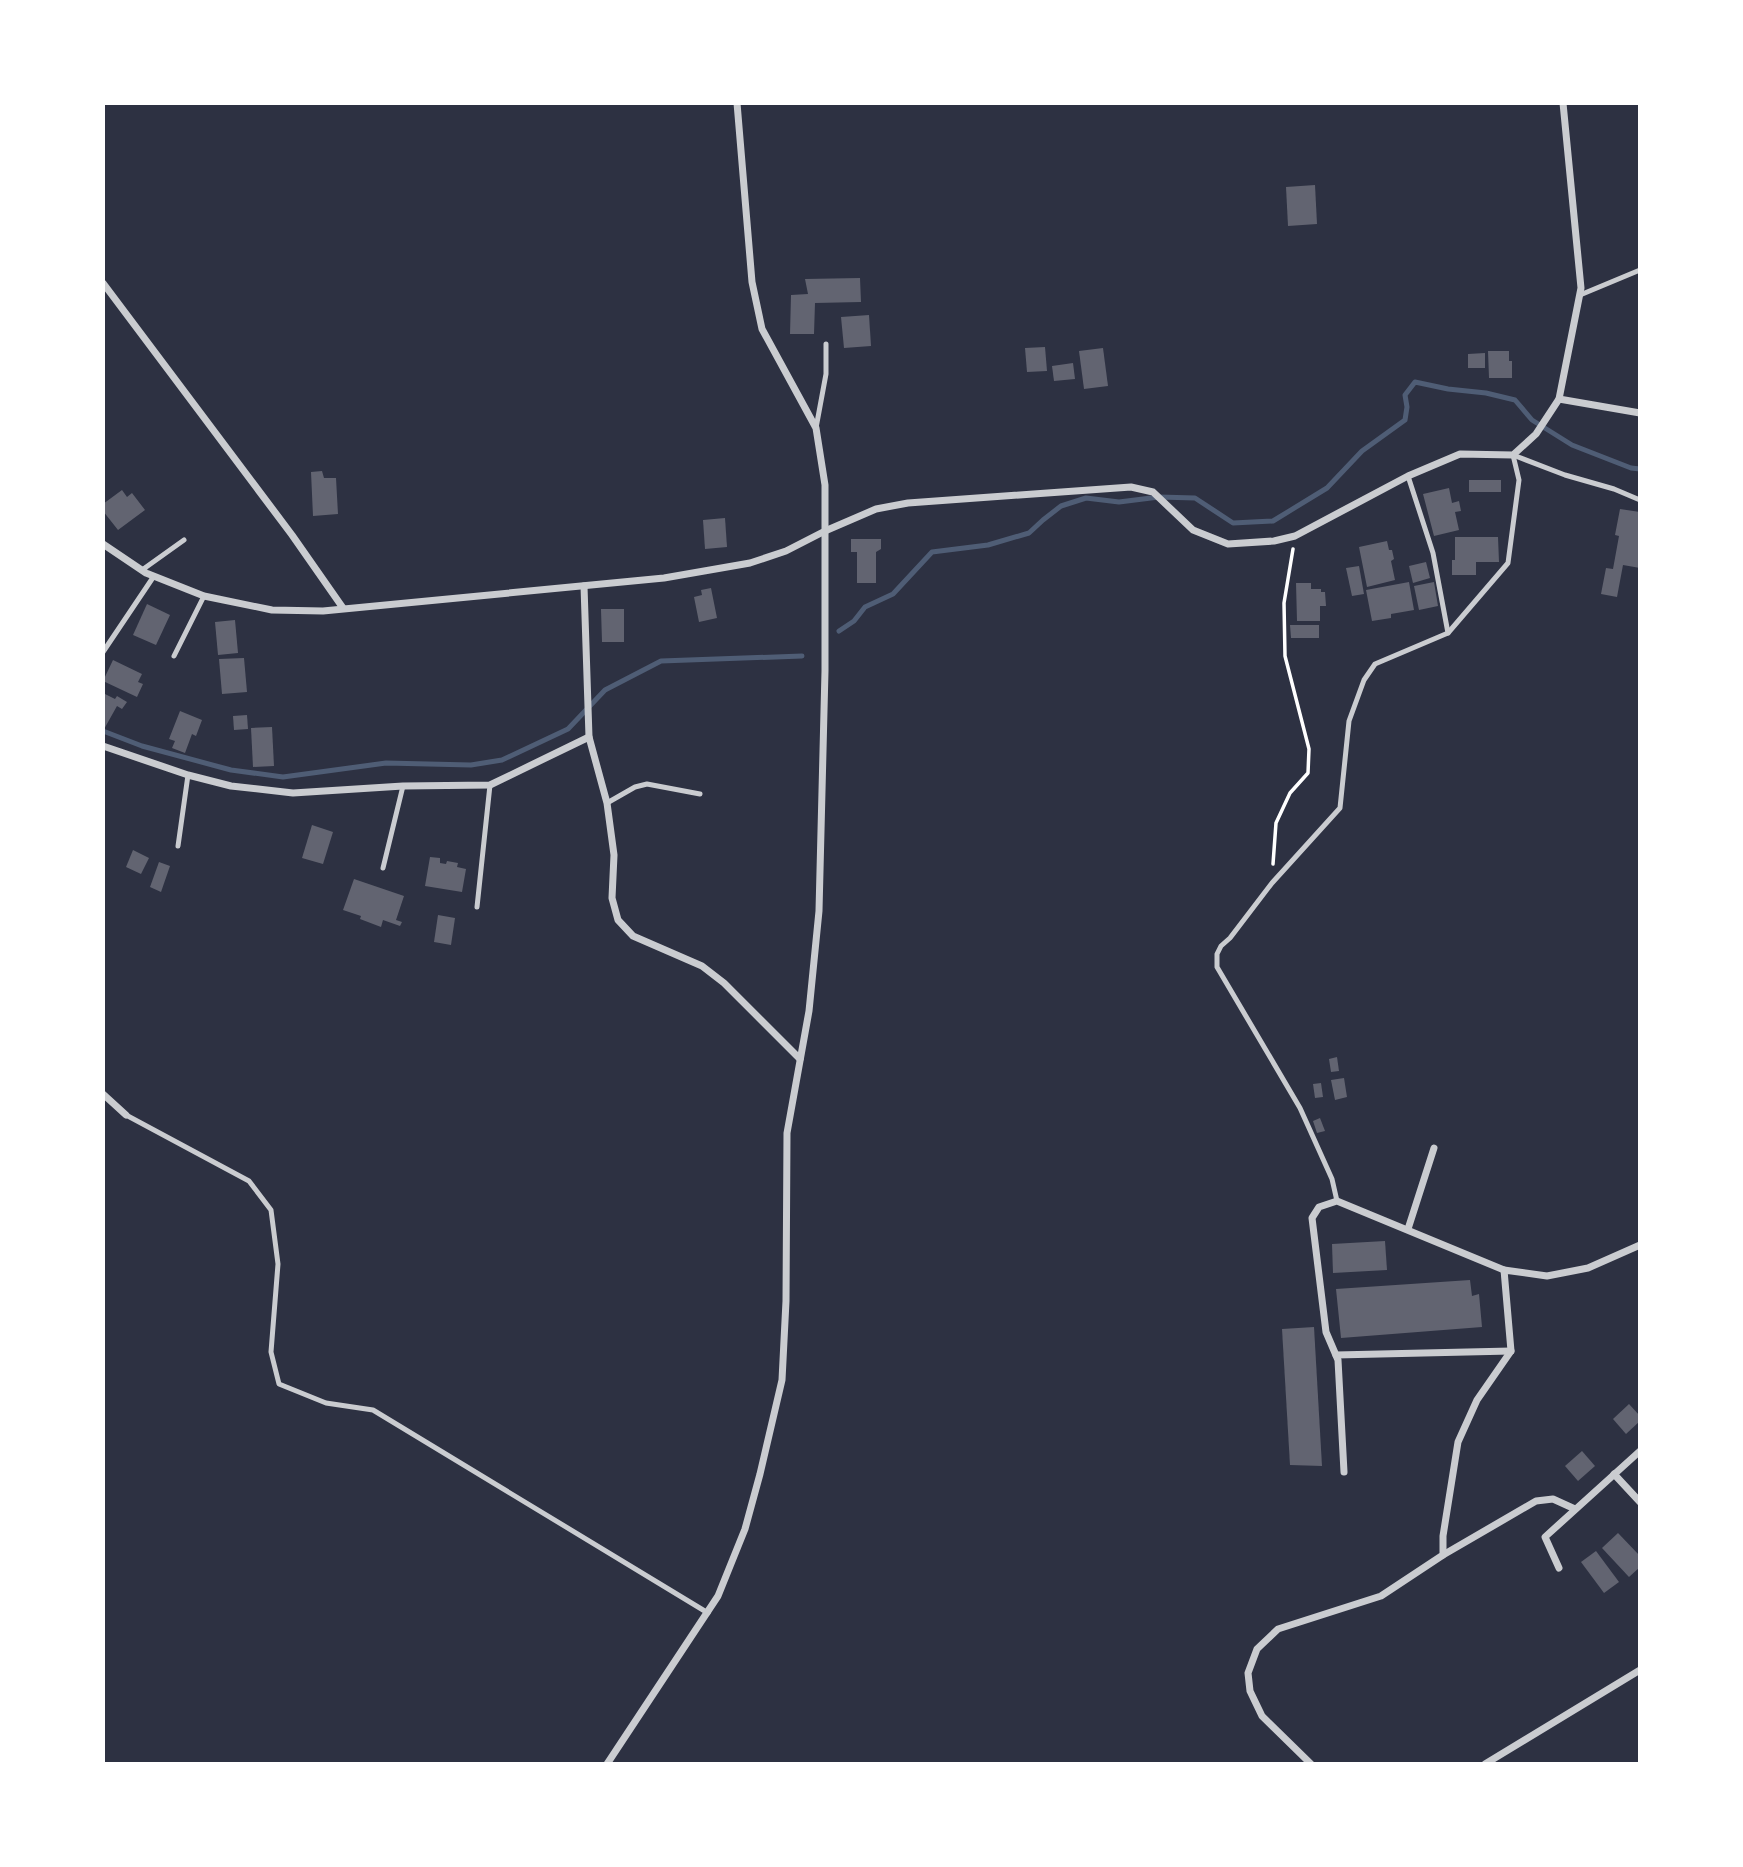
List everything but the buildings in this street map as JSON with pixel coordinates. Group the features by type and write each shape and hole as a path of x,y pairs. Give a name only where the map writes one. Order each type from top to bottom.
{"street":[{"path":"607,1764 718,1596 745,1529 782,1380 786,1301 787,1133 809,1012 819,911 825,671 825,485 816,428 762,329 752,282 737,103"},
{"path":"103,544 142,570 205,596 272,610 323,611 664,578 750,563 786,551 876,509 908,503 1131,487 1153,492 1193,530 1228,544 1274,541 1295,536 1408,476 1460,454 1513,455 1536,435 1559,399 1581,288 1563,103"},
{"path":"103,283 292,535 343,608"},
{"path":"1559,399 1640,412"},
{"path":"584,586 589,737 607,803 614,855 612,898 618,920 633,936 702,966 724,983 800,1059"},
{"path":"103,746 188,775 231,786 293,793 403,786 491,785 589,737"},
{"path":"103,1094 127,1115"},
{"path":"1408,1229 1434,1148"},
{"path":"1344,1472 1338,1360 1326,1332 1312,1217 1319,1207 1337,1202 1504,1269 1547,1276 1588,1268 1640,1245"},
{"path":"1443,1555 1443,1536 1458,1442 1478,1400 1511,1350 1504,1269"},
{"path":"1336,1355 1511,1350"},
{"path":"1559,1568 1545,1537 1640,1451"},
{"path":"1614,1474 1640,1502"},
{"path":"1311,1764 1262,1716 1250,1691 1248,1673 1257,1649 1278,1629 1381,1596 1443,1555 1536,1501 1553,1499 1575,1509"},
{"path":"1485,1764 1640,1670"}],"lane":[{"path":"1580,295 1640,270"},
{"path":"816,428 826,374 826,344"},
{"path":"1513,455 1640,500"},
{"path":"1337,1202 1332,1180 1300,1108 1217,967 1217,954 1272,883 1340,808 1349,721 1364,680 1375,664 1448,633 1508,564 1519,480 1513,455"},
{"path":"1408,476 1433,553 1448,633"},
{"path":"142,570 184,540"},
{"path":"103,652 154,576"},
{"path":"174,656 205,596"},
{"path":"178,846 188,775"},
{"path":"607,803 635,787 647,784 700,794"},
{"path":"477,907 491,785"},
{"path":"383,868 403,786"},
{"path":"127,1115 249,1181 271,1210 278,1264 271,1352 279,1384 326,1403 373,1410 708,1613"}],"path":[{"path":"1272,883 1276,823 1290,793 1308,773 1309,749 1285,656 1284,603 1295,536"}],"waterway":[{"path":"839,631 854,621 865,607 893,594 932,552 988,545 1029,533 1061,506 1086,498 1119,502 1159,497 1195,498 1233,523 1273,521 1327,488 1362,451 1405,420 1405,395 1415,382 1515,400 1532,420 1572,445 1640,469"},
{"path":"103,731 142,746 231,770 283,777 386,763 471,765 502,760 568,729 605,690 661,661 802,656"}]}
